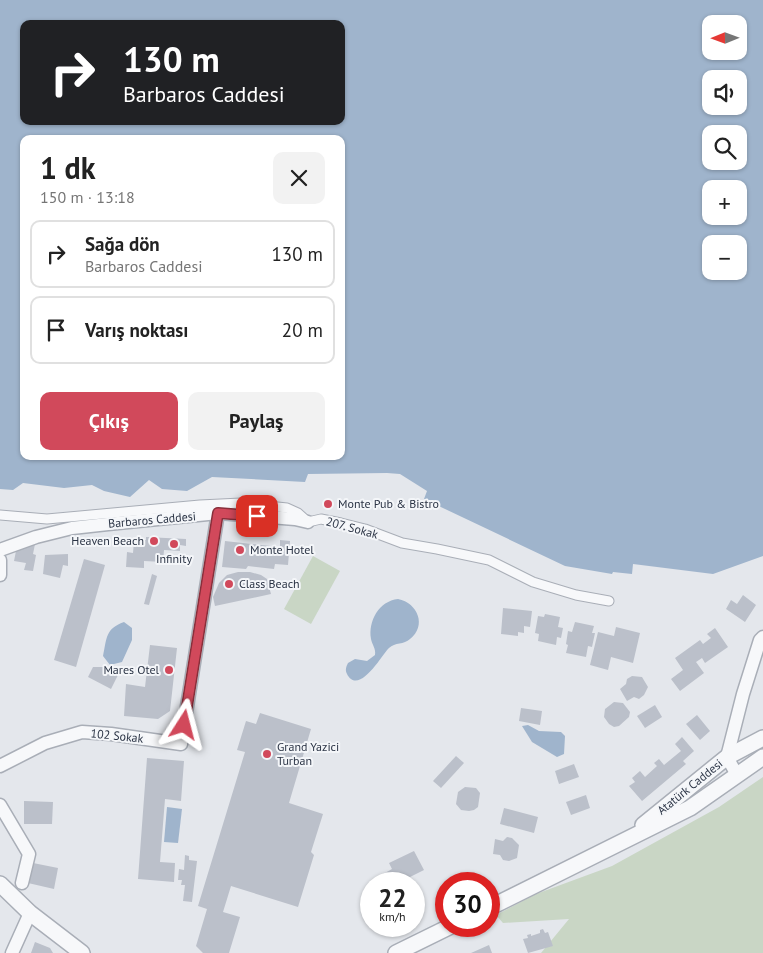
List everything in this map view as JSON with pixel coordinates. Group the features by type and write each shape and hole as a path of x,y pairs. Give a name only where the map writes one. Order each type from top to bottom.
{"street":[{"name":"207. Sokak","path":"0,515 47,519 241,503 287,508 298,513 308,522 320,519 365,528 402,544 488,560 533,582 576,596 608,602"},
{"name":"Barbaros Caddesi","path":"0,550 36,537 72,528 218,513 296,519 308,522"},
{"name":"102 Sokak","path":"0,766 45,743 82,732 111,734 181,744 218,513"},
{"path":"0,560 0,574"},
{"path":"737,775 727,757 743,694 760,640 763,637"},
{"name":"Atatürk Caddesi","path":"621,842 727,757 763,738"},
{"name":"Atatürk Caddesi","path":"500,902 690,808 763,757"},
{"path":"0,805 29,854 22,883"},
{"path":"0,884 30,913 82,953"},
{"path":"12,953 30,913"},
{"path":"396,953 435,934"}],"green space":[{"path":"313,556 340,571 311,624 284,609"},
{"path":"763,777 763,953 541,953 569,919 503,923 500,920 500,913 536,894 612,866 719,807"}],"water":[{"path":"0,0 763,0 763,556 713,574 633,564 632,574 613,572 612,574 565,566 424,499 427,491 400,474 308,474 305,482 212,477 187,491 162,489 149,480 130,497 104,491 92,485 64,488 23,483 13,490 0,489"},
{"path":"398,599 411,605 418,616 418,628 415,634 408,641 389,648 364,677 352,680 346,671 348,663 355,659 367,661 375,655 371,639 371,625 376,613 385,604"},
{"path":"124,622 132,628 132,640 122,662 110,665 103,656 106,639 113,628"},
{"path":"528,725 539,731 561,732 565,736 564,754 557,757 532,742 522,726"},
{"path":"167,807 182,809 178,843 164,842"}],"building":[{"path":"146,537 186,539 186,546 180,545 180,551 164,550 163,562 144,561 144,568 126,567 127,552 133,553 134,540 146,540"},
{"path":"280,540 290,541 288,565 275,564 274,569 248,566 246,569 222,567 225,541 280,547"},
{"path":"26,542 35,544 33,554 36,555 33,571 24,570 26,563 14,561 17,546 25,548"},
{"path":"68,554 68,566 63,565 60,578 43,574 45,555"},
{"path":"84,559 105,565 76,667 54,660"},
{"path":"238,572 250,572 267,579 271,594 215,606 213,597 219,583 227,575"},
{"path":"152,574 157,576 149,605 144,604"},
{"path":"743,595 756,605 745,622 726,609 731,600 737,604"},
{"path":"503,608 532,611 530,627 524,626 524,633 518,632 518,636 501,634"},
{"path":"545,614 560,617 558,627 563,628 561,638 557,637 556,645 538,641 539,634 535,633 538,616 544,617"},
{"path":"575,622 594,626 592,633 595,633 592,647 588,646 586,657 566,653 568,631 572,632"},
{"path":"616,627 640,633 633,663 611,657 608,670 590,665 598,632 614,636"},
{"path":"715,628 728,647 705,663 702,658 696,662 704,673 680,691 671,679 683,670 675,658 700,640 703,644 711,638 707,634"},
{"path":"150,645 177,648 170,711 158,719 124,716 126,684 145,687"},
{"path":"93,667 103,667 118,675 111,689 88,677"},
{"path":"632,676 642,677 648,687 644,695 639,699 634,697 627,701 620,689 626,684 627,679"},
{"path":"614,702 623,703 630,712 629,717 619,726 614,727 604,717 605,709"},
{"path":"655,705 662,717 645,728 637,716"},
{"path":"521,708 542,711 540,725 519,721"},
{"path":"260,713 311,729 289,803 323,814 311,852 314,855 298,907 231,886 223,912 240,917 229,953 203,953 196,946 207,909 198,906 245,752 237,750 246,721 256,724"},
{"path":"697,715 710,731 700,740 686,724"},
{"path":"682,737 694,751 683,761 686,764 642,801 629,786 635,782 632,778 640,771 645,777 657,766 654,763 659,759 664,765 681,751 675,744"},
{"path":"456,756 464,763 441,788 433,781"},
{"path":"147,758 184,761 181,801 165,799 160,862 175,863 174,882 138,879"},
{"path":"574,764 579,777 559,784 555,771"},
{"path":"465,787 476,788 480,793 478,807 474,810 461,810 456,804 458,792"},
{"path":"586,795 590,808 571,815 566,802"},
{"path":"24,801 53,802 52,824 24,824"},
{"path":"504,808 538,817 534,833 500,824"},
{"path":"507,837 512,838 519,845 517,858 509,861 503,860 500,855 493,854 495,839 503,841"},
{"path":"414,851 424,870 420,872 387,872 392,869 389,863"},
{"path":"185,855 189,856 189,860 197,861 192,902 183,901 185,885 181,885 182,880 178,880 179,869 184,870"},
{"path":"33,863 58,868 54,889 28,883"},
{"path":"543,929 545,933 548,932 553,946 528,953 523,939 528,938 527,935 531,934 531,936 540,933 540,930"},
{"path":"35,942 50,948 53,953 31,953"},
{"path":"489,945 492,953 471,953"}],"place":[{"name":"Monte Pub & Bistro","path":"328,504"},
{"name":"Heaven Beach","path":"154,541"},
{"name":"Infinity","path":"174,544"},
{"name":"Monte Hotel","path":"240,550"},
{"name":"Class Beach","path":"229,584"},
{"name":"Mares Otel","path":"169,670"},
{"name":"Grand Yazici Turban","path":"267,754"}],"route":[{"path":"184,725 218,513 257,516"}]}
